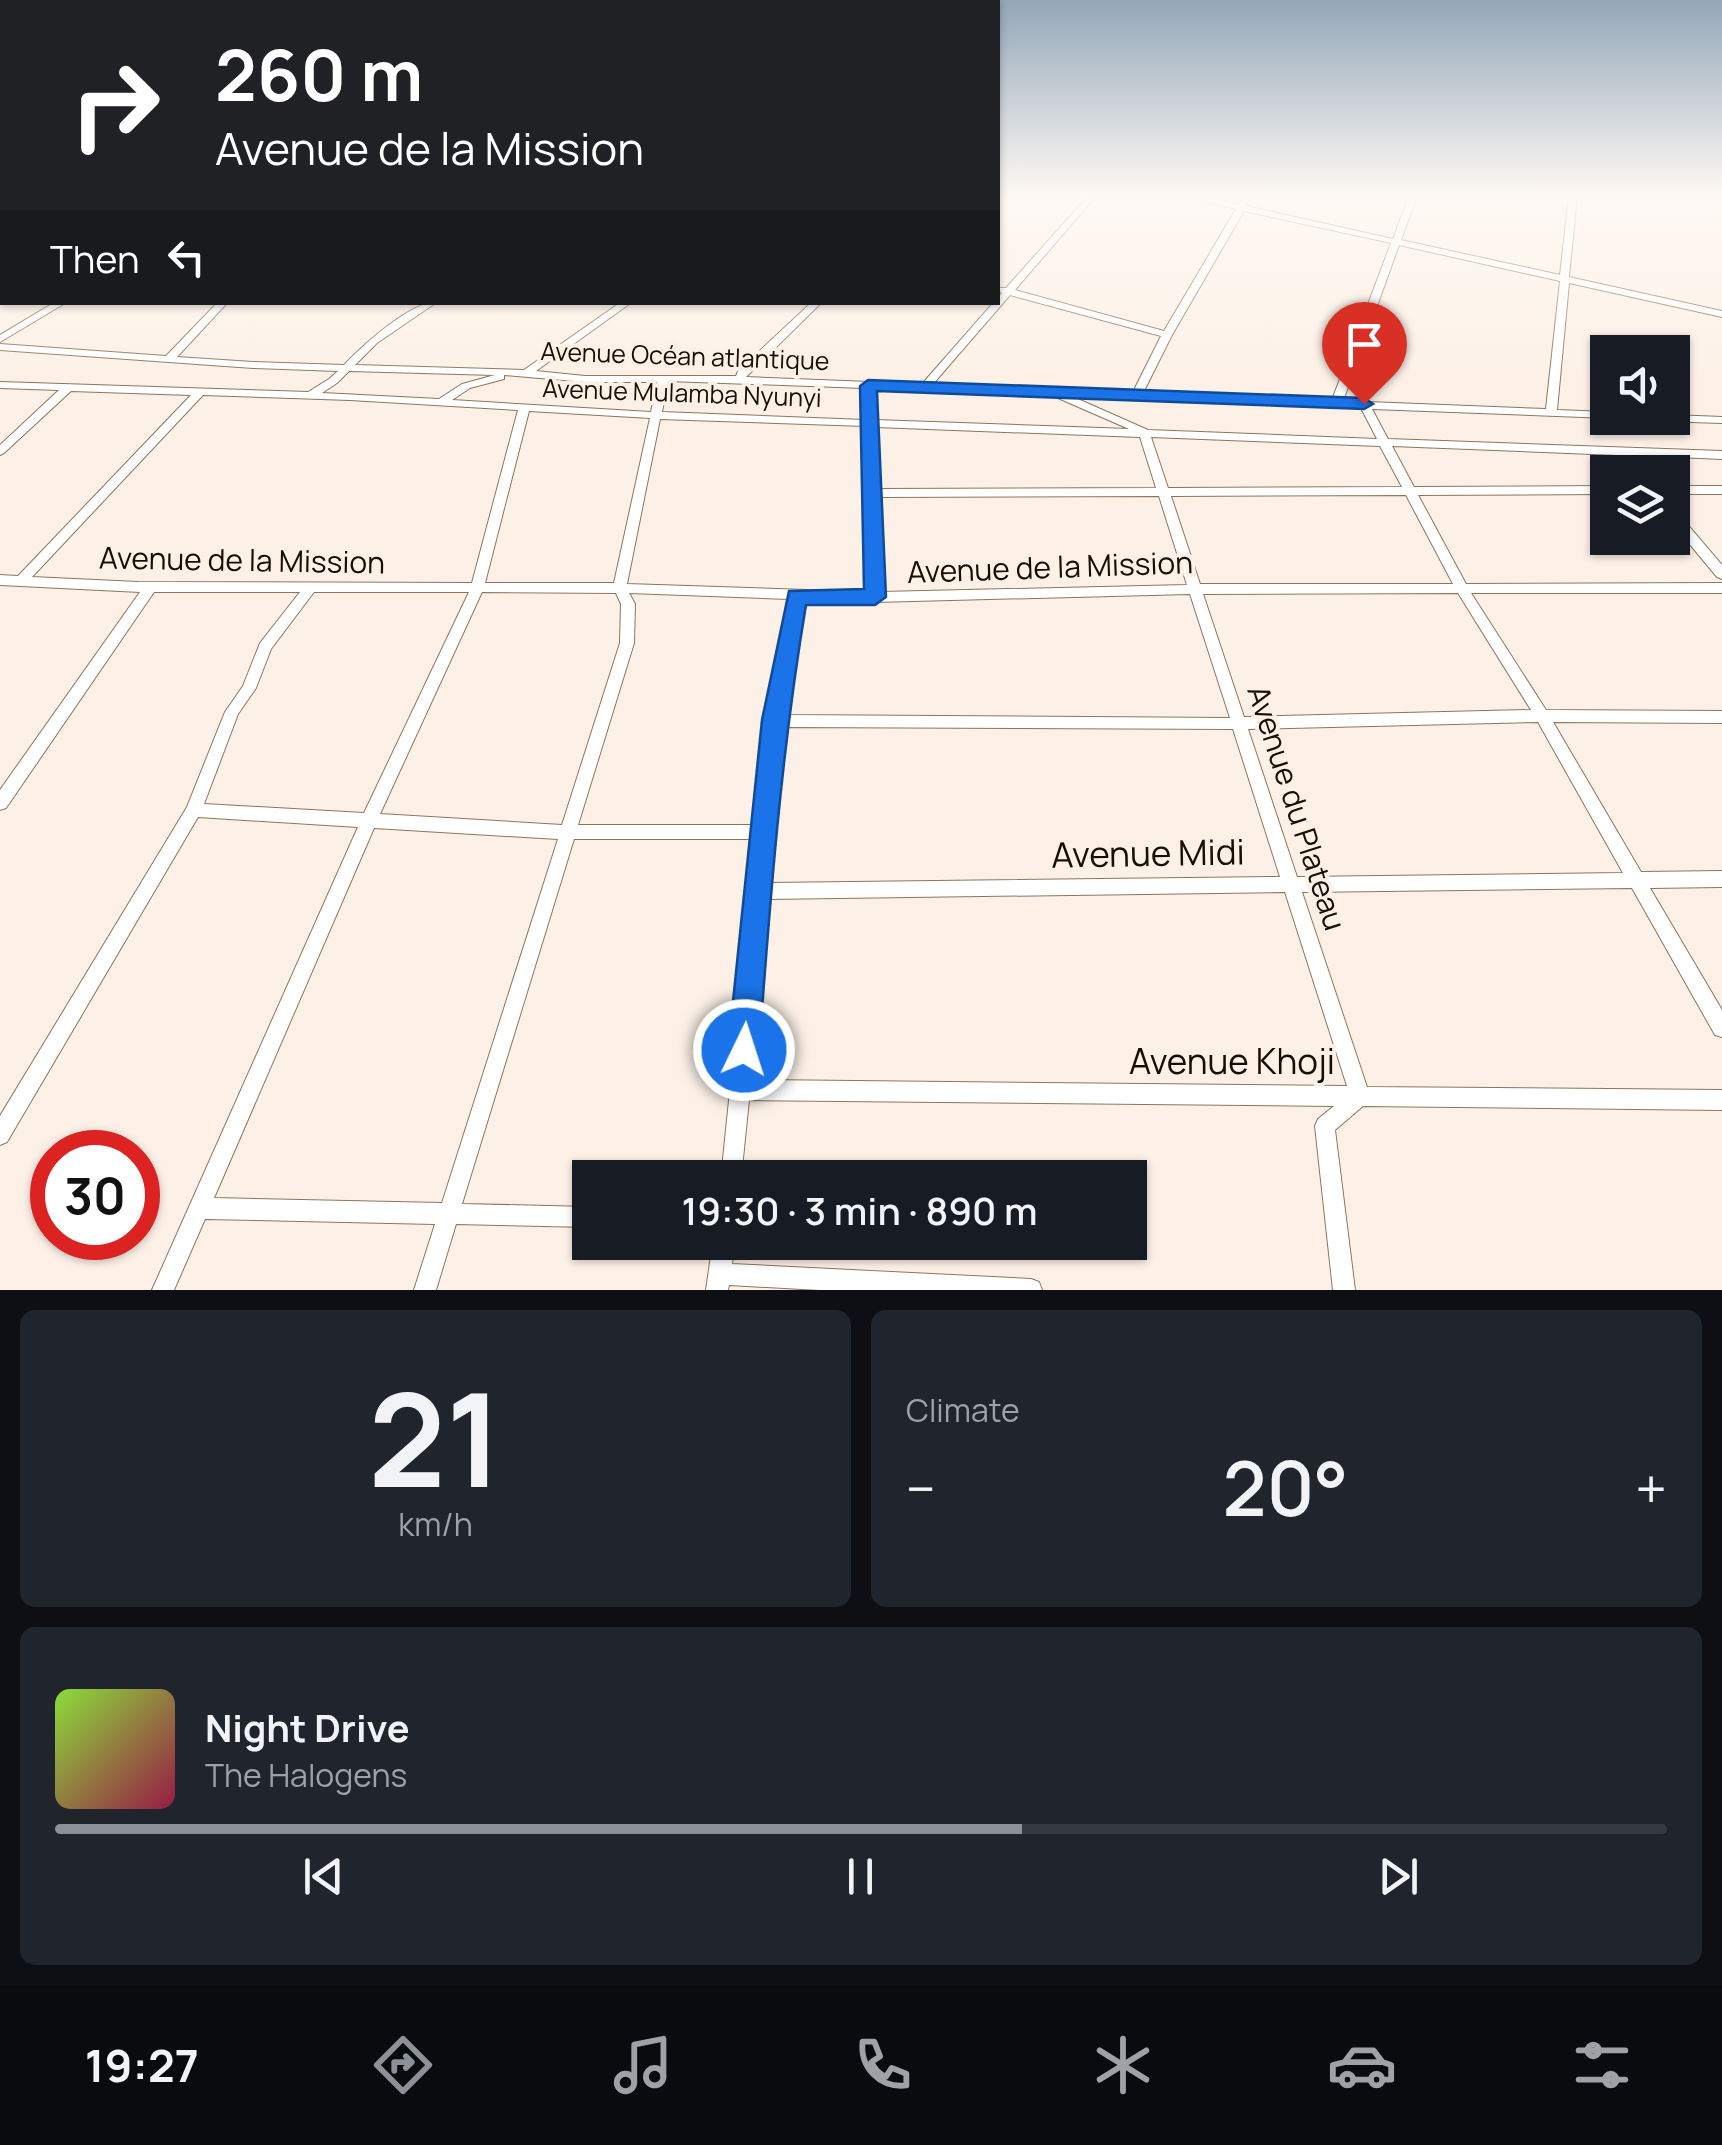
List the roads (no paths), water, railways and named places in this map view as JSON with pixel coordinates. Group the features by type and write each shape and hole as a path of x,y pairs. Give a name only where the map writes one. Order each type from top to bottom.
{"street":[{"path":"1035,256 1003,290 1167,334"},
{"path":"1137,394 1212,256"},
{"path":"1338,402 1391,256"},
{"path":"1463,256 1722,314"},
{"path":"1551,412 1568,256"},
{"path":"0,338 58,305"},
{"path":"170,358 221,305"},
{"path":"309,396 333,381 373,341 428,305"},
{"path":"440,403 475,382 527,373 624,305"},
{"path":"740,380 742,373 815,305"},
{"path":"924,388 991,305"},
{"name":"Avenue Océan atlantique","path":"0,347 585,379 740,380 1590,414"},
{"path":"456,370 475,382"},
{"path":"425,1290 627,643 628,604 620,588 662,380"},
{"path":"333,381 350,397"},
{"name":"Avenue Mulamba Nyunyi","path":"0,385 350,397 870,424 1722,455"},
{"path":"0,452 70,386"},
{"path":"868,386 875,597"},
{"path":"20,581 200,392"},
{"path":"1052,392 1144,432"},
{"path":"1364,404 1462,589 1542,716 1722,1028"},
{"path":"163,1290 369,820 477,588 524,408"},
{"path":"1690,419 1722,420"},
{"name":"Avenue du Plateau","path":"1144,432 1360,1096"},
{"path":"1620,451 1623,455"},
{"path":"873,494 1590,490"},
{"path":"1690,490 1722,490"},
{"path":"1690,536 1722,574"},
{"name":"Avenue de la Mission","path":"0,580 152,586 620,588 796,597 1197,588 1722,588"},
{"path":"0,803 152,586"},
{"path":"0,1135 194,810 232,712 249,688 265,647 310,586"},
{"path":"733,1160 774,720 796,597"},
{"path":"774,720 1240,723 1542,716 1722,717"},
{"path":"194,810 568,832 762,832"},
{"name":"Avenue Midi","path":"756,891 1722,879"},
{"name":"Avenue Khoji","path":"741,1090 1722,1100"},
{"path":"1344,1290 1325,1126 1360,1096"},
{"path":"200,1208 448,1211 572,1217"},
{"path":"719,1282 1030,1290"}]}
